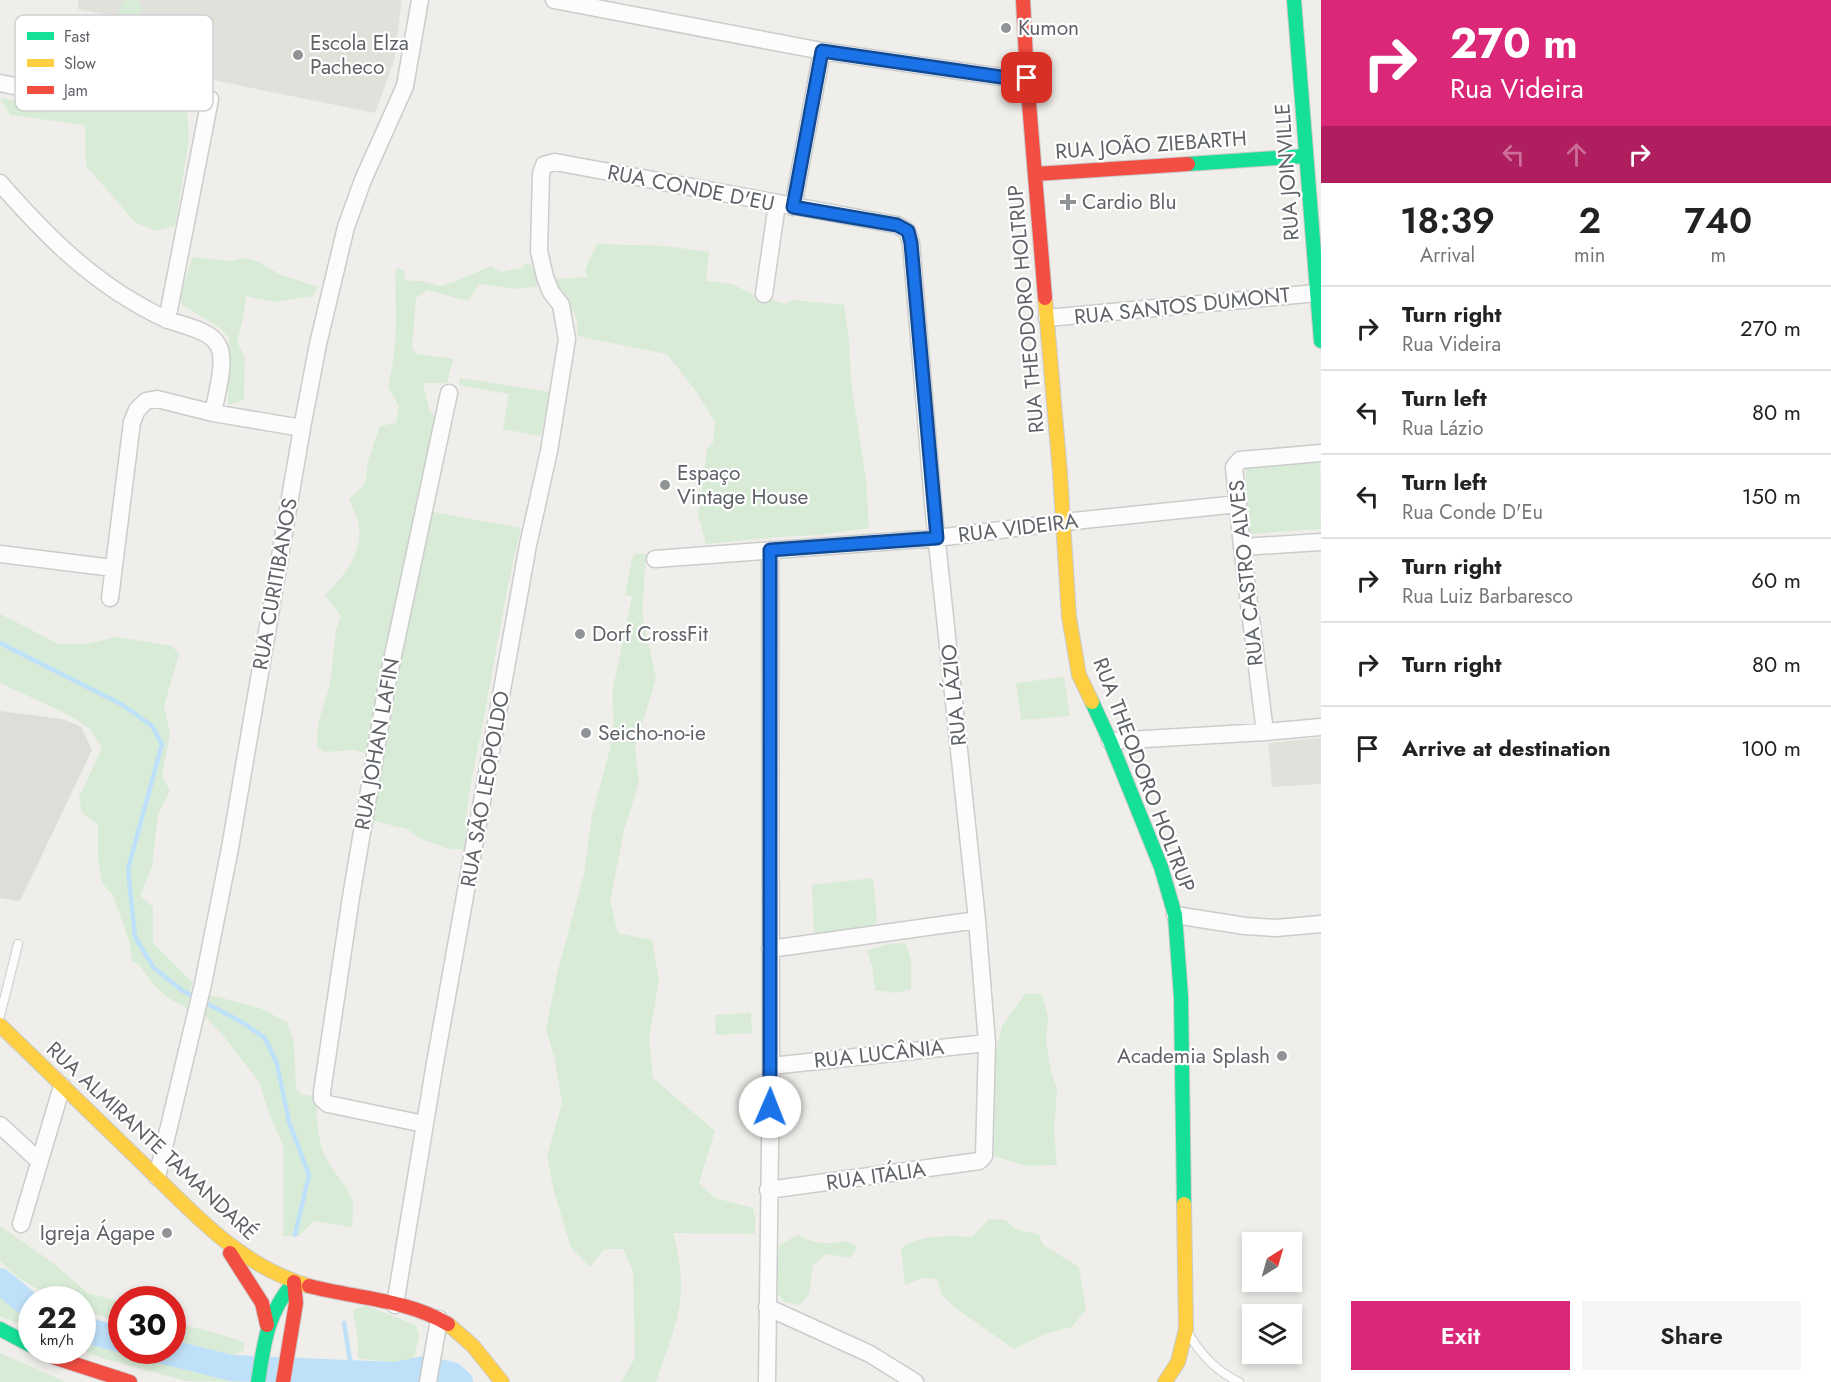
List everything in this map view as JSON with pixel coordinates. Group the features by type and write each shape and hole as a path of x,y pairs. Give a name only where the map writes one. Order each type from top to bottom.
{"main road":[{"name":"RUA THEODORO HOLTRUP","path":"1023,0 1027,78 1064,522 1069,617 1079,675 1110,741 1161,867 1175,915 1181,997 1186,1329 1178,1362 1165,1382"},
{"name":"RUA JOINVILLE","path":"1294,0 1321,341"},
{"name":"RUA JOÃO ZIEBARTH","path":"1035,174 1306,156"},
{"name":"RUA ALMIRANTE TAMANDARÉ","path":"0,1025 219,1238 248,1260 273,1274 294,1282 395,1305 439,1319 466,1339 502,1382"},
{"path":"219,1238 252,1284 262,1303 266,1331"},
{"path":"258,1382 266,1331 281,1298 294,1282"},
{"path":"283,1382 296,1303 294,1282"},
{"path":"0,1329 18,1339"},
{"path":"74,1364 130,1382"}],"street":[{"name":"RUA CURITIBANOS","path":"157,1177 203,984 230,848 318,344 346,227 363,180 405,86 420,0"},
{"path":"554,0 822,51 1008,78 1027,78"},
{"path":"764,294 822,51"},
{"path":"0,83 15,86"},
{"path":"167,320 208,111"},
{"name":"RUA CONDE D'EU","path":"544,165 555,162 897,225 908,231"},
{"name":"RUA SÃO LEOPOLDO","path":"395,1305 424,1124 528,545 549,452 567,339 561,306 551,292 545,277 539,251 541,174 544,165"},
{"path":"0,183 36,223 86,270 116,292 167,320 213,339 220,347 222,363 213,413"},
{"name":"RUA LÁZIO","path":"908,231 977,920 987,1043 984,1156 982,1160"},
{"name":"RUA SANTOS DUMONT","path":"1047,318 1317,293"},
{"name":"RUA JOHAN LAFIN","path":"424,1124 328,1104 322,1099 351,897 381,713 448,393"},
{"path":"110,598 132,422 137,410 146,401 157,399 213,413 302,428"},
{"name":"RUA CASTRO ALVES","path":"1265,732 1234,467 1240,460 1321,453"},
{"name":"RUA VIDEIRA","path":"655,559 937,538 1238,504"},
{"path":"1242,546 1321,542"},
{"path":"767,1382 771,1065 770,550"},
{"path":"0,554 113,568"},
{"path":"1110,741 1321,727"},
{"path":"1175,915 1245,926 1276,928 1321,924"},
{"path":"770,949 977,920"},
{"name":"RUA LUCÂNIA","path":"771,1065 987,1043"},
{"path":"21,1224 62,1086"},
{"path":"0,1125 39,1161"},
{"name":"RUA ITÁLIA","path":"768,1190 982,1160"},
{"path":"767,1307 870,1354 891,1374 915,1382"},
{"path":"428,1382 439,1319"}],"lane":[{"path":"0,1016 18,944"},
{"path":"1186,1329 1210,1363 1239,1382"}],"shaded area":[{"name":"Escola Elza Pacheco","path":"78,0 402,0 394,61 375,113 213,80 213,15 109,15 78,9"},
{"path":"0,711 62,719 81,727 92,750 20,901 0,898"},
{"path":"1321,738 1321,784 1272,787 1268,743"}],"green space":[{"path":"124,0 137,0 141,5 142,15 117,15"},
{"path":"0,98 15,101 15,111 187,111 189,139 175,226 157,231 136,223 86,166 85,125 10,115"},
{"path":"597,244 666,246 709,252 706,281 732,284 752,294 785,304 793,300 844,305 851,382 866,480 869,528 819,535 706,544 698,515 707,449 713,443 715,422 695,390 667,354 577,336 575,316 555,279 588,277 585,270"},
{"path":"192,257 230,261 243,258 259,262 279,274 318,287 313,296 275,302 246,296 237,341 245,359 244,400 228,405 229,338 220,328 182,305 180,299"},
{"path":"526,263 534,267 539,278 537,286 519,289 479,284 468,301 427,290 416,298 412,348 417,354 453,359 447,383 423,383 429,409 434,417 434,445 426,535 433,512 521,528 470,792 466,850 449,849 419,838 407,829 374,821 369,805 377,757 354,750 324,752 317,747 318,724 330,684 336,630 341,616 325,595 352,562 359,542 358,521 349,499 365,484 368,461 380,426 396,423 399,406 388,387 395,344 395,272 398,268 404,270 405,279 440,286 491,266 501,272 521,268"},
{"path":"460,378 549,392 541,436 503,429 509,394 459,385"},
{"path":"1320,459 1321,529 1250,534 1245,465"},
{"path":"636,553 646,555 642,614 656,678 635,748 639,782 624,830 610,901 618,933 652,940 659,980 649,1038 653,1078 715,1131 699,1183 715,1198 753,1208 756,1220 754,1234 673,1233 680,1270 680,1304 675,1327 656,1382 621,1382 635,1358 633,1271 623,1249 604,1249 590,1267 571,1248 554,1191 547,1157 562,1103 555,1060 546,1029 557,974 584,874 592,815 610,749 614,722 612,693 632,597 625,595 632,559"},
{"path":"0,614 59,644 85,644 117,637 172,646 179,654 164,706 170,734 162,776 170,791 158,814 152,867 140,896 153,907 153,943 192,982 187,1008 163,994 132,961 129,941 113,895 102,883 98,859 98,824 82,813 79,797 102,748 89,728 65,713 0,683"},
{"path":"1064,677 1070,716 1021,720 1016,683"},
{"path":"873,878 877,919 873,928 814,934 812,885"},
{"path":"906,943 911,961 911,989 896,993 875,990 872,966 867,951 888,944"},
{"path":"1026,993 1042,994 1048,1017 1046,1040 1050,1068 1057,1090 1054,1130 1057,1165 1027,1166 994,1156 996,1052 1002,1026"},
{"path":"210,995 260,1008 287,1022 294,1043 296,1089 301,1094 316,1097 321,1144 329,1163 351,1197 352,1227 313,1221 299,1236 283,1236 283,1145 270,1116 259,1082 205,1016"},
{"path":"751,1013 752,1033 716,1035 715,1015"},
{"path":"989,1219 1005,1220 1016,1229 1039,1235 1043,1245 1079,1267 1086,1309 1072,1327 1045,1334 1014,1349 954,1307 942,1295 937,1279 922,1278 905,1285 901,1249 926,1238 972,1237"},
{"path":"0,1226 53,1263 80,1286 33,1286 18,1278 0,1261"},
{"path":"798,1235 821,1243 847,1241 857,1247 850,1258 827,1254 813,1265 809,1294 800,1305 784,1302 776,1291 779,1245"},
{"path":"96,1295 108,1298 108,1318 96,1314"},
{"path":"0,1296 18,1309 18,1324 0,1316"},
{"path":"366,1306 416,1325 419,1336 412,1365 358,1358 358,1340 353,1310"},
{"path":"186,1325 244,1342 244,1350 232,1356 186,1346"},
{"path":"96,1344 108,1347 108,1360 96,1356"},
{"path":"0,1353 18,1361 18,1364 25,1364 66,1382 0,1382"},
{"path":"124,1364 166,1364 194,1372 244,1378 242,1382 186,1381"}],"waterway":[{"path":"0,643 121,704 152,726 162,744 128,869 135,937 154,968 183,991 240,1021 265,1038 277,1064 289,1122 309,1175 295,1235"},
{"path":"0,1281 18,1296"},
{"path":"344,1323 352,1373"},
{"path":"96,1333 108,1336"},
{"path":"186,1357 231,1368 395,1375 425,1369 452,1375 460,1382"}],"traffic: fast":[{"path":"1294,0 1321,341"},
{"path":"1188,164 1306,156"},
{"path":"1092,702 1161,867 1175,915 1181,997 1184,1204"},
{"path":"258,1382 272,1317 294,1282"},
{"path":"0,1329 18,1339"}],"traffic: slow":[{"path":"1045,298 1060,473 1069,617 1079,675 1092,702"},
{"path":"0,1025 214,1232 258,1264 309,1286"},
{"path":"1165,1382 1178,1362 1186,1329 1184,1204"},
{"path":"448,1324 473,1346 502,1382"}],"traffic: jam":[{"path":"1023,0 1045,298"},
{"path":"1035,174 1188,164"},
{"path":"230,1253 262,1303 267,1325"},
{"path":"283,1382 296,1303 294,1282"},
{"path":"309,1286 397,1304 415,1309 448,1324"},
{"path":"74,1364 130,1382"}],"place":[{"name":"Kumon","path":"1006,28"},
{"name":"Escola Elza Pacheco","path":"298,55"},
{"name":"Cardio Blu","path":"1068,202"},
{"name":"Espaço Vintage House","path":"665,485"},
{"name":"Dorf CrossFit","path":"580,634"},
{"name":"Seicho-no-ie","path":"586,733"},
{"name":"Academia Splash","path":"1282,1056"},
{"name":"Igreja Ágape","path":"167,1233"}],"route":[{"path":"770,1107 770,550 937,538 911,243 908,231 897,225 793,207 822,51 1008,78 1027,78"}]}
